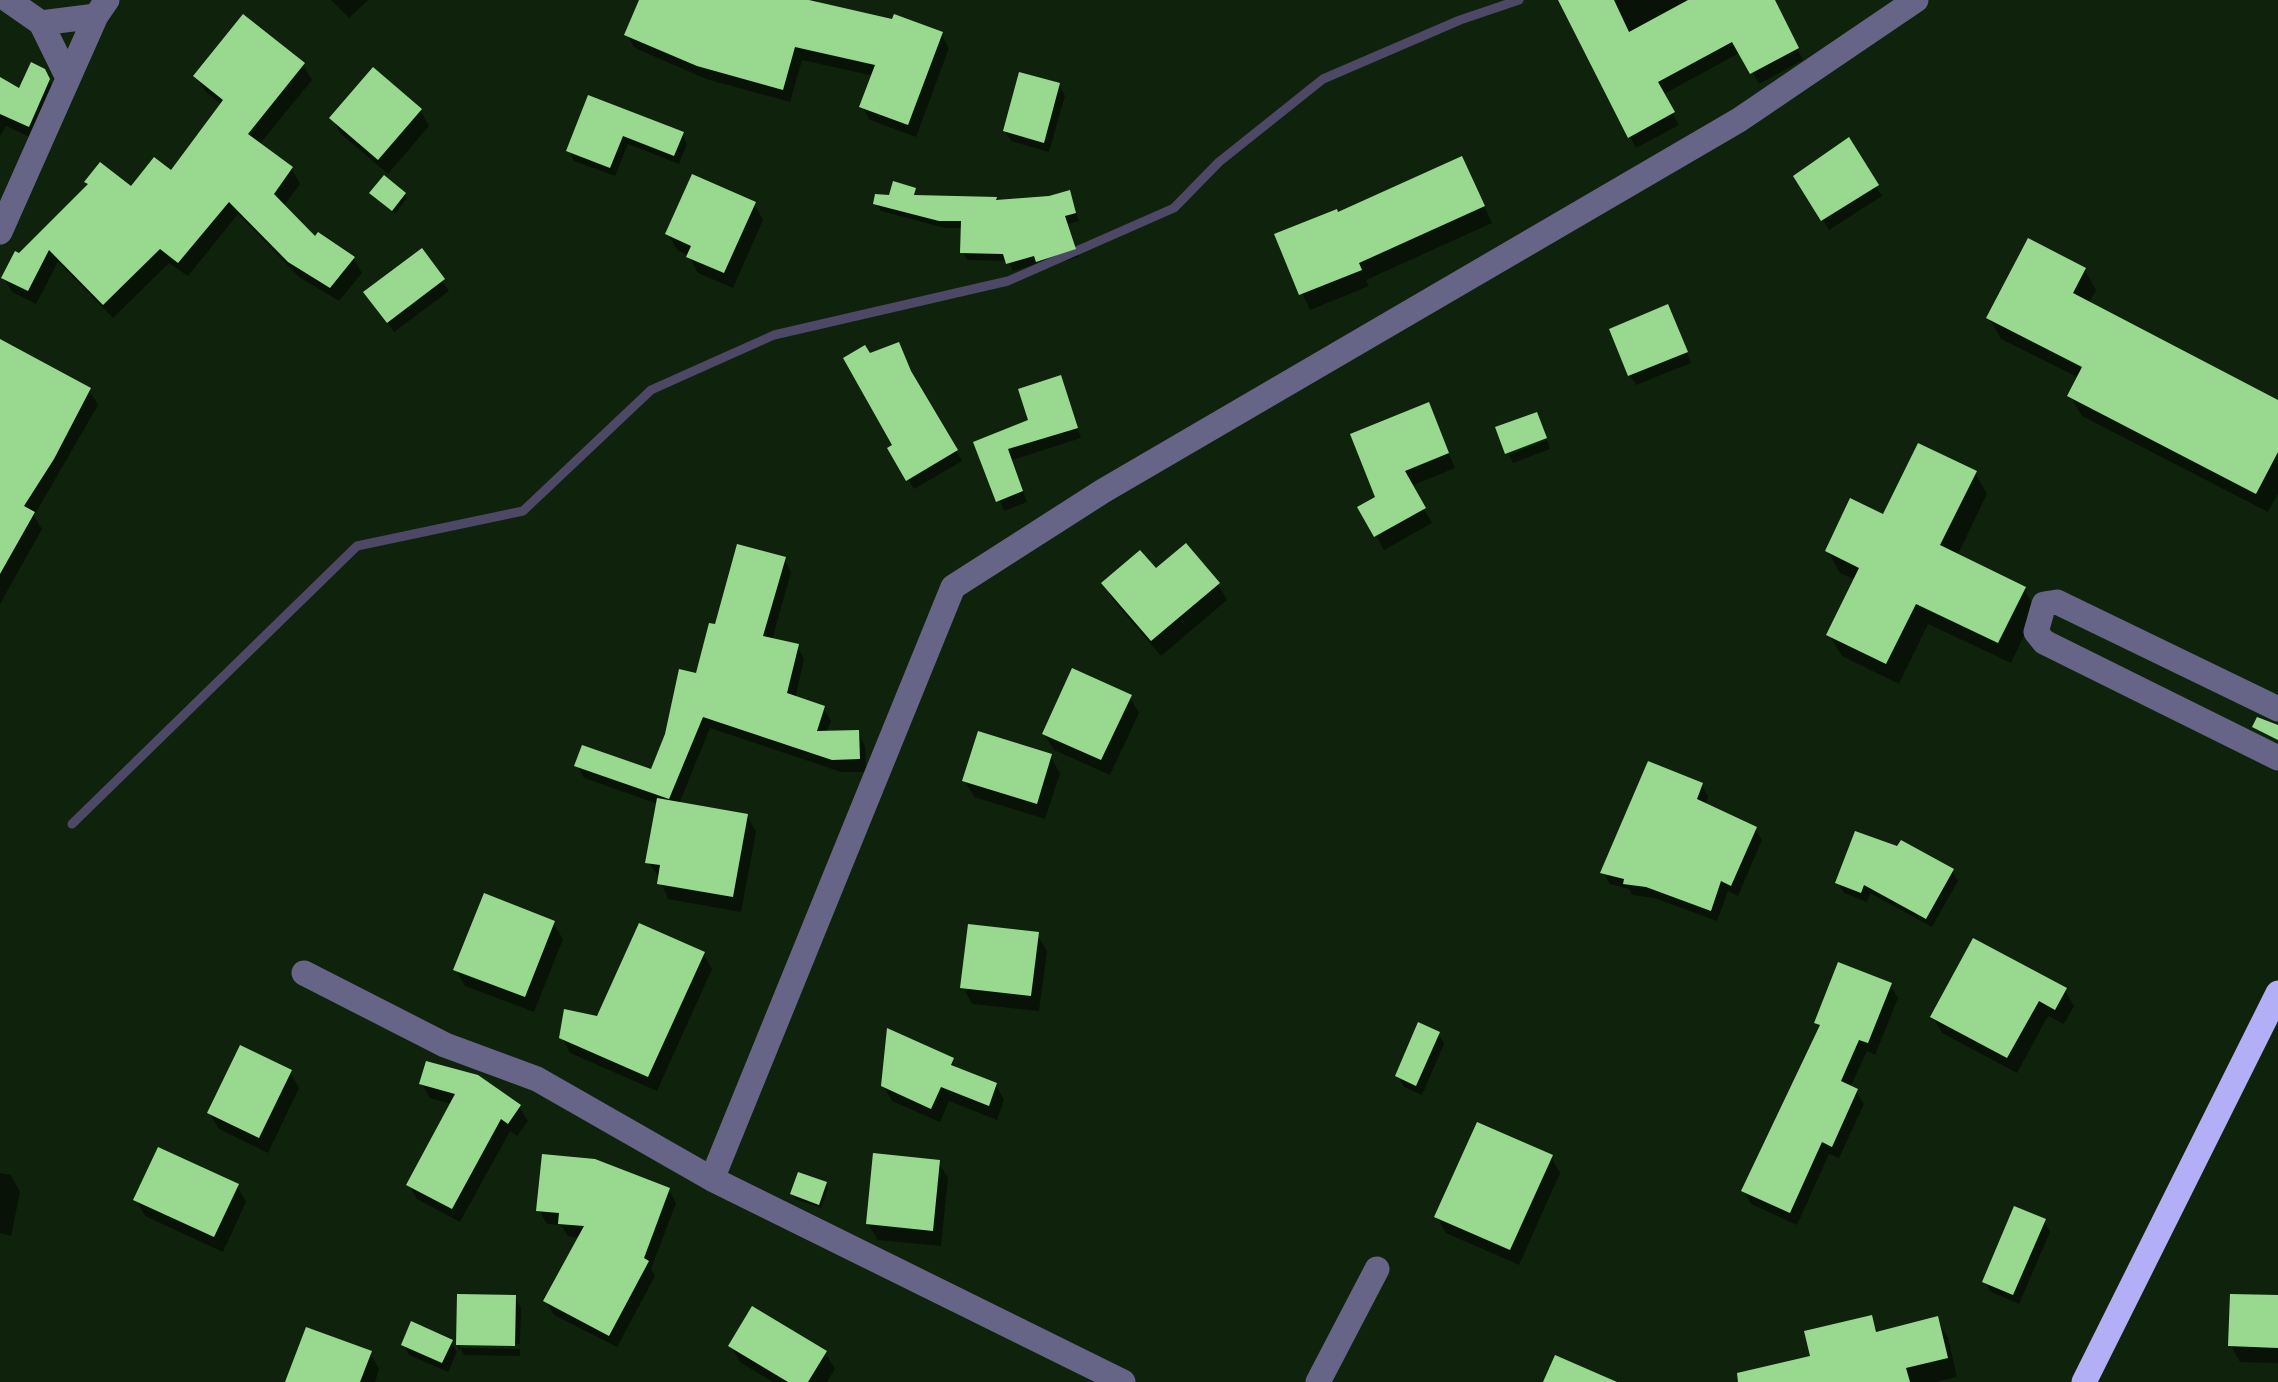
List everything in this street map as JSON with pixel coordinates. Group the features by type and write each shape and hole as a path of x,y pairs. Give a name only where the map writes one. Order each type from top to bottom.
{"main road":[{"path":"2084,1382 2278,993"}],"street":[{"path":"8,0 42,23 68,78"},
{"path":"712,1180 953,587 1154,461 1739,120 1916,0"},
{"path":"42,23 102,8"},
{"path":"0,232 102,8"},
{"path":"2278,708 2057,602 2044,604 2036,632 2044,642 2278,758"},
{"path":"2105,672 2122,633"},
{"path":"2166,703 2183,662"},
{"path":"304,973 445,1045 537,1079 712,1180 1123,1382"},
{"path":"1318,1382 1377,1269"}],"building":[{"path":"639,0 809,0 892,19 894,14 943,32 908,125 859,107 875,65 795,47 783,90 697,66 624,35"},
{"path":"1558,0 1614,0 1629,32 1688,0 1775,0 1799,48 1750,74 1732,42 1658,82 1675,112 1628,138"},
{"path":"243,14 305,63 248,134 293,167 274,194 315,236 318,232 355,257 330,288 288,262 229,202 178,263 160,249 103,305 49,250 28,291 1,278 15,251 19,253 88,184 84,182 100,162 131,186 154,157 171,170 223,100 193,76"},
{"path":"31,62 45,69 50,79 29,127 0,114 0,77 19,88"},
{"path":"373,67 422,109 378,160 329,118"},
{"path":"1019,72 1060,83 1044,143 1003,131"},
{"path":"588,95 684,132 674,156 623,136 610,168 566,151"},
{"path":"1849,137 1879,185 1821,221 1793,176"},
{"path":"1462,156 1485,206 1359,263 1362,270 1299,295 1274,234 1337,209 1338,212"},
{"path":"692,174 756,202 724,273 686,257 691,246 665,234"},
{"path":"384,175 406,193 392,211 369,193"},
{"path":"893,181 916,188 914,195 997,197 996,200 1049,196 1070,190 1076,213 1065,216 1076,249 1036,262 1034,256 1006,264 1003,254 960,253 961,221 939,221 873,204 875,194 889,195"},
{"path":"2028,238 2086,268 2073,293 2278,400 2278,452 2256,494 2067,396 2082,367 1986,318"},
{"path":"422,248 445,279 387,323 363,292"},
{"path":"1668,304 1688,352 1628,376 1609,329"},
{"path":"0,339 91,388 24,506 35,512 0,574"},
{"path":"899,342 911,371 958,450 906,481 887,448 892,445 843,358 865,345 870,353"},
{"path":"1061,375 1078,428 1008,449 1023,491 996,502 973,442 1028,420 1018,389"},
{"path":"1429,402 1449,453 1405,471 1426,508 1374,537 1357,507 1375,497 1350,434"},
{"path":"1537,412 1547,438 1505,454 1495,427"},
{"path":"1918,443 1977,471 1940,545 2026,587 1998,643 1916,604 1886,664 1826,635 1859,568 1825,551 1850,498 1883,514"},
{"path":"1186,543 1220,583 1151,641 1101,583 1140,550 1156,568"},
{"path":"737,544 786,557 763,636 799,644 787,693 825,706 817,731 859,730 860,759 832,760 703,717 669,799 574,766 582,745 651,769 665,734 679,669 696,673 709,623 715,624"},
{"path":"1072,668 1132,695 1101,760 1042,734"},
{"path":"2257,717 2278,725 2278,740 2252,727"},
{"path":"978,731 1052,754 1037,804 962,781"},
{"path":"1648,761 1703,783 1697,799 1757,827 1731,886 1721,881 1711,911 1600,873"},
{"path":"657,798 748,814 733,897 657,884 660,865 645,863"},
{"path":"1855,831 1897,846 1901,840 1954,869 1926,919 1864,885 1861,893 1835,883"},
{"path":"484,893 555,921 525,997 453,970"},
{"path":"639,923 705,952 648,1077 559,1038 564,1009 597,1016"},
{"path":"968,924 1039,932 1031,996 960,988"},
{"path":"1973,938 2067,988 2055,1010 2039,1001 2007,1058 1930,1017"},
{"path":"1838,962 1892,983 1868,1043 1859,1040 1841,1081 1858,1089 1832,1147 1822,1142 1790,1213 1741,1191 1820,1025 1814,1023"},
{"path":"1418,1022 1440,1032 1416,1086 1395,1076"},
{"path":"887,1028 954,1058 951,1065 997,1083 989,1106 941,1087 931,1109 881,1086"},
{"path":"240,1045 292,1070 259,1138 207,1113"},
{"path":"426,1061 478,1075 521,1105 508,1124 501,1119 452,1209 406,1185 455,1094 419,1084"},
{"path":"1477,1122 1553,1155 1510,1250 1434,1217"},
{"path":"158,1147 239,1184 214,1237 133,1200"},
{"path":"873,1153 940,1160 933,1231 866,1224"},
{"path":"542,1154 595,1159 670,1188 644,1258 649,1261 609,1336 543,1301 584,1226 558,1224 559,1213 536,1211"},
{"path":"798,1172 827,1182 819,1205 790,1194"},
{"path":"2014,1206 2046,1219 2013,1295 1982,1282"},
{"path":"457,1294 516,1295 515,1346 456,1345"},
{"path":"2230,1294 2278,1295 2278,1348 2228,1346"},
{"path":"752,1306 827,1351 808,1382 788,1382 728,1346"},
{"path":"1872,1315 1876,1332 1938,1316 1948,1358 1906,1368 1910,1382 1738,1382 1737,1373 1810,1356 1804,1331"},
{"path":"411,1321 453,1340 442,1363 401,1345"},
{"path":"306,1327 372,1351 360,1382 285,1382"},
{"path":"1555,1355 1617,1382 1543,1382"}],"waterway":[{"path":"72,824 357,546 523,511 651,390 774,335 1008,281 1174,208 1219,162 1323,79 1460,20 1519,0"}]}
